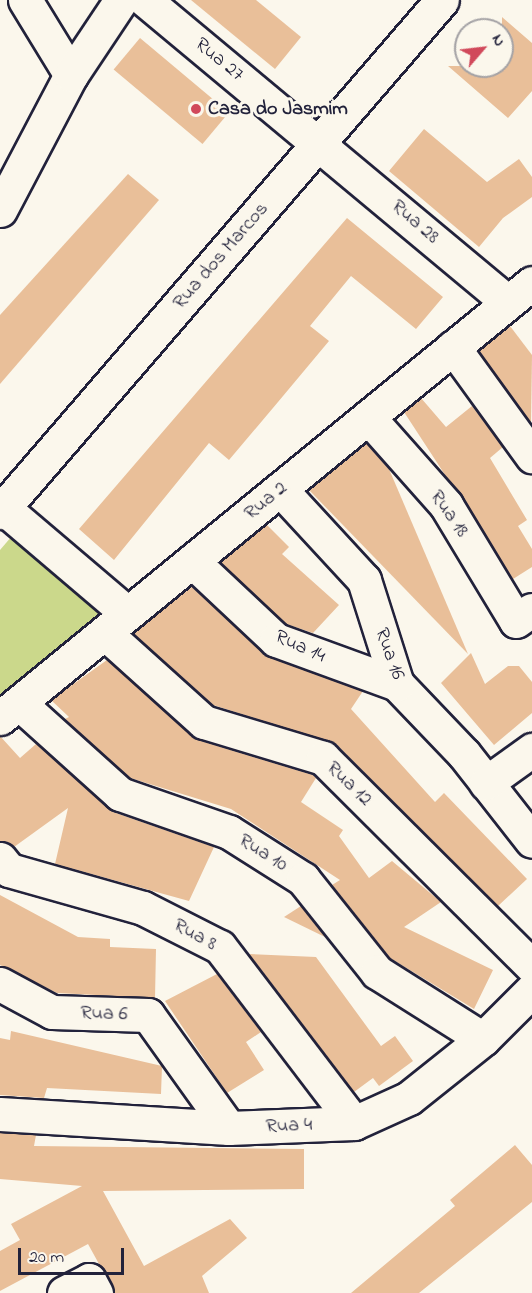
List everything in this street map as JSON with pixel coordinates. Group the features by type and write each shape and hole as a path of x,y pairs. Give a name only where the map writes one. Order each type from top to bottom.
{"street":[{"path":"25,0 71,75"},
{"path":"2,200 71,75 121,0"},
{"name":"Rua 27","path":"145,0 322,142"},
{"name":"Rua dos Marcos","path":"1,508 322,142 442,0"},
{"name":"Rua 28","path":"322,142 520,292"},
{"name":"Rua 2","path":"10,711 520,292"},
{"path":"453,347 532,456"},
{"name":"Rua 18","path":"368,417 447,506 524,615"},
{"name":"Rua 16","path":"280,489 364,580 397,684 486,783 532,841"},
{"name":"Rua 12","path":"1,508 116,623 204,722 323,758 532,966"},
{"name":"Rua 14","path":"192,561 276,640 397,684"},
{"name":"Rua 10","path":"10,711 120,794 229,832 303,879 377,972 483,1039"},
{"path":"486,783 532,750"},
{"name":"Rua 8","path":"0,859 9,870 143,908 220,947 354,1124"},
{"name":"Rua 6","path":"0,984 52,1012 148,1016 229,1128"},
{"name":"Rua 4","path":"0,1114 229,1128 354,1124 409,1098 483,1039 532,990"},
{"path":"64,1293 89,1280 96,1293"}],"green space":[{"path":"12,536 102,613 0,695 0,550"}],"building":[{"path":"191,0 256,0 301,37 275,69"},
{"path":"514,27 532,43 532,91 508,118 462,78 514,78"},
{"path":"140,38 229,113 203,144 114,69"},
{"path":"424,129 487,182 519,159 532,177 532,197 503,218 479,247 389,171"},
{"path":"128,174 159,200 0,384 0,315"},
{"path":"347,218 443,297 416,329 351,276 310,326 329,341 229,460 209,443 114,560 79,529"},
{"path":"510,326 532,355 531,423 479,351"},
{"path":"421,398 446,427 472,406 503,447 490,458 527,520 518,526 532,549 532,567 513,579 404,412"},
{"path":"366,443 389,469 468,654 309,490"},
{"path":"266,524 289,547 282,554 339,605 313,633 286,624 220,562"},
{"path":"192,587 269,657 363,691 351,709 435,802 444,793 527,879 498,906 336,744 213,705 133,633"},
{"path":"471,653 485,684 508,666 519,666 532,682 532,713 494,745 441,683"},
{"path":"107,660 198,740 313,775 316,778 301,802 343,830 339,836 369,878 392,861 441,902 404,927 493,970 474,1009 390,958 332,885 340,880 231,809 130,778 65,719 69,717 51,700"},
{"path":"0,736 20,758 36,744 113,812 214,847 189,901 55,864 68,808 14,847 0,841"},
{"path":"0,895 78,937 110,939 110,947 156,949 155,998 57,993 0,965"},
{"path":"301,906 325,937 284,917"},
{"path":"249,954 316,957 381,1046 395,1036 413,1061 379,1086 373,1078 354,1092"},
{"path":"217,974 261,1032 246,1042 264,1070 227,1093 165,1001"},
{"path":"11,1031 162,1066 161,1094 47,1088 44,1098 0,1095 0,1038 10,1040"},
{"path":"0,1133 36,1135 34,1146 304,1149 304,1189 103,1191 144,1266 230,1219 247,1238 202,1276 209,1293 115,1293 88,1244 0,1291 0,1251 20,1240 11,1224 82,1186 0,1179"},
{"path":"515,1145 532,1165 532,1202 419,1293 351,1293 455,1206 450,1200"}],"place":[{"name":"Casa do Jasmim","path":"196,109"}]}
